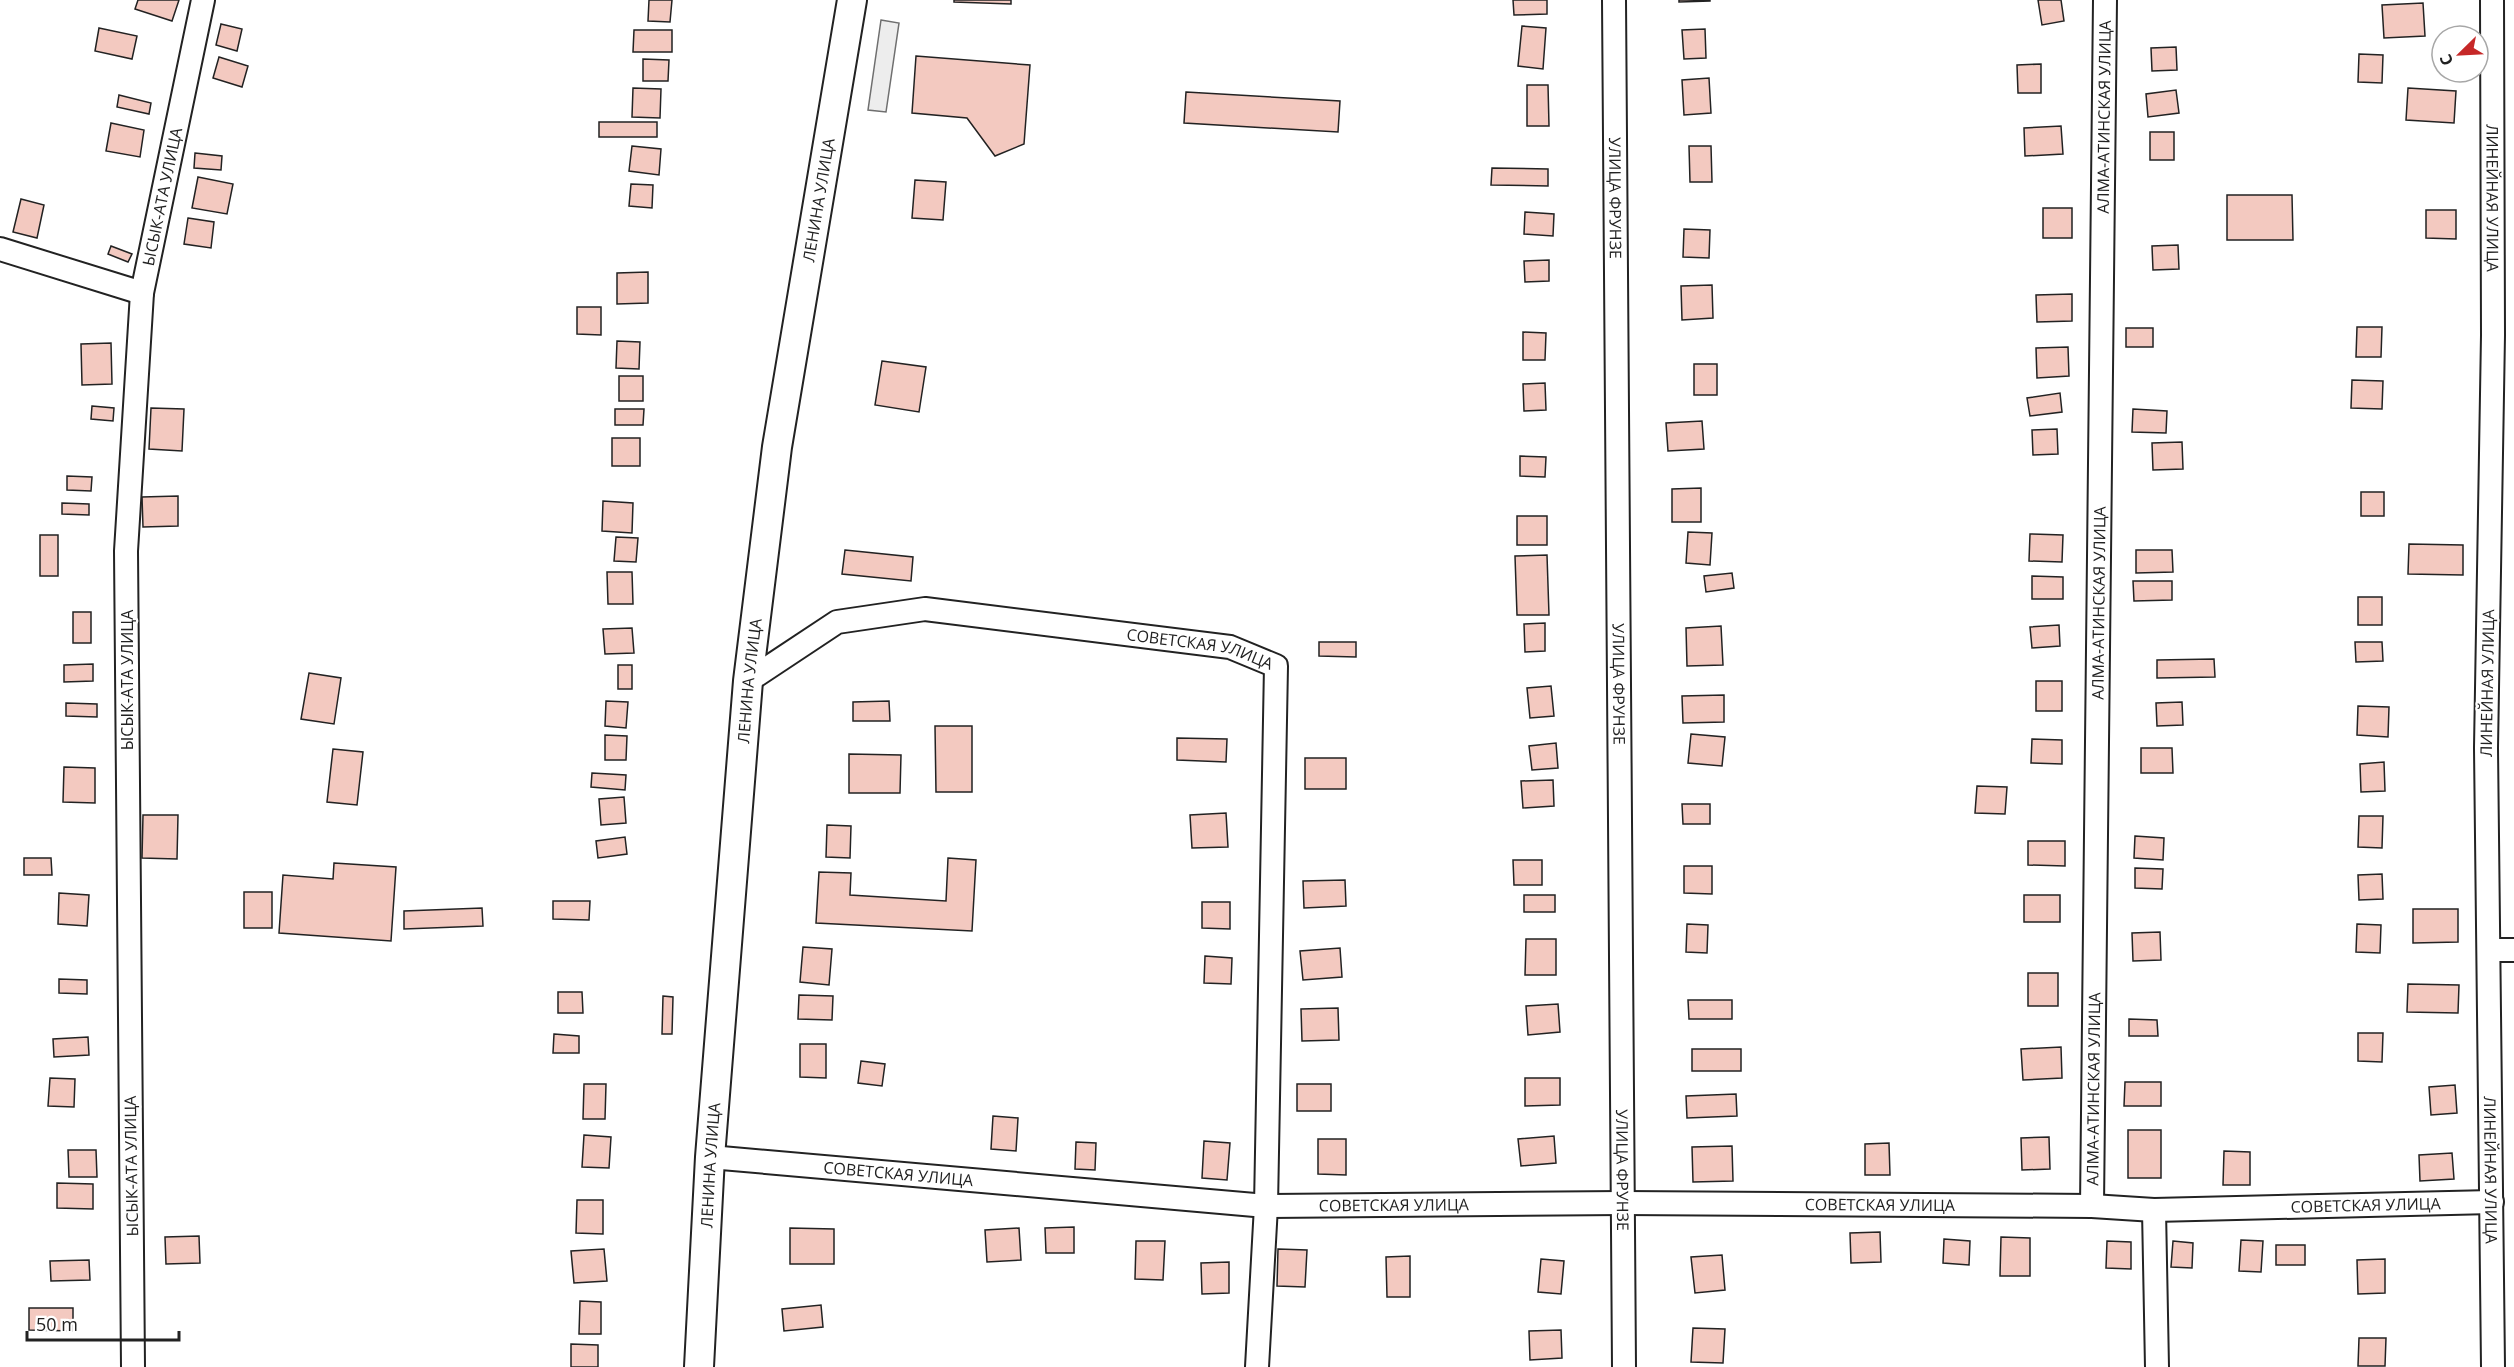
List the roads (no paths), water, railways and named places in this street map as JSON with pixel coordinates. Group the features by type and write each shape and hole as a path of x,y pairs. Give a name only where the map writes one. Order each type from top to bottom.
{"main road":[{"name":"ЛЕНИНА УЛИЦА","path":"699,1367 710,1157 748,681 777,447 852,0"}],"street":[{"name":"ЫСЫК-АТА УЛИЦА","path":"134,1367 126,551 142,293 203,0"},
{"name":"УЛИЦА ФРУНЗЕ","path":"1614,0 1624,1367"},
{"name":"АЛМА-АТИНСКАЯ УЛИЦА","path":"2092,1206 2105,0"},
{"name":"ЛИНЕЙНАЯ УЛИЦА","path":"2492,0 2493,335 2486,748 2493,1367"},
{"path":"0,249 142,293"},
{"name":"СОВЕТСКАЯ УЛИЦА","path":"748,681 837,622 925,609 1230,647 1276,666 1266,1206 1257,1367"},
{"path":"2489,950 2514,950"},
{"name":"СОВЕТСКАЯ УЛИЦА","path":"710,1157 1266,1206 1623,1203 2092,1206 2154,1210 2492,1202"},
{"path":"2154,1210 2157,1367"}]}
